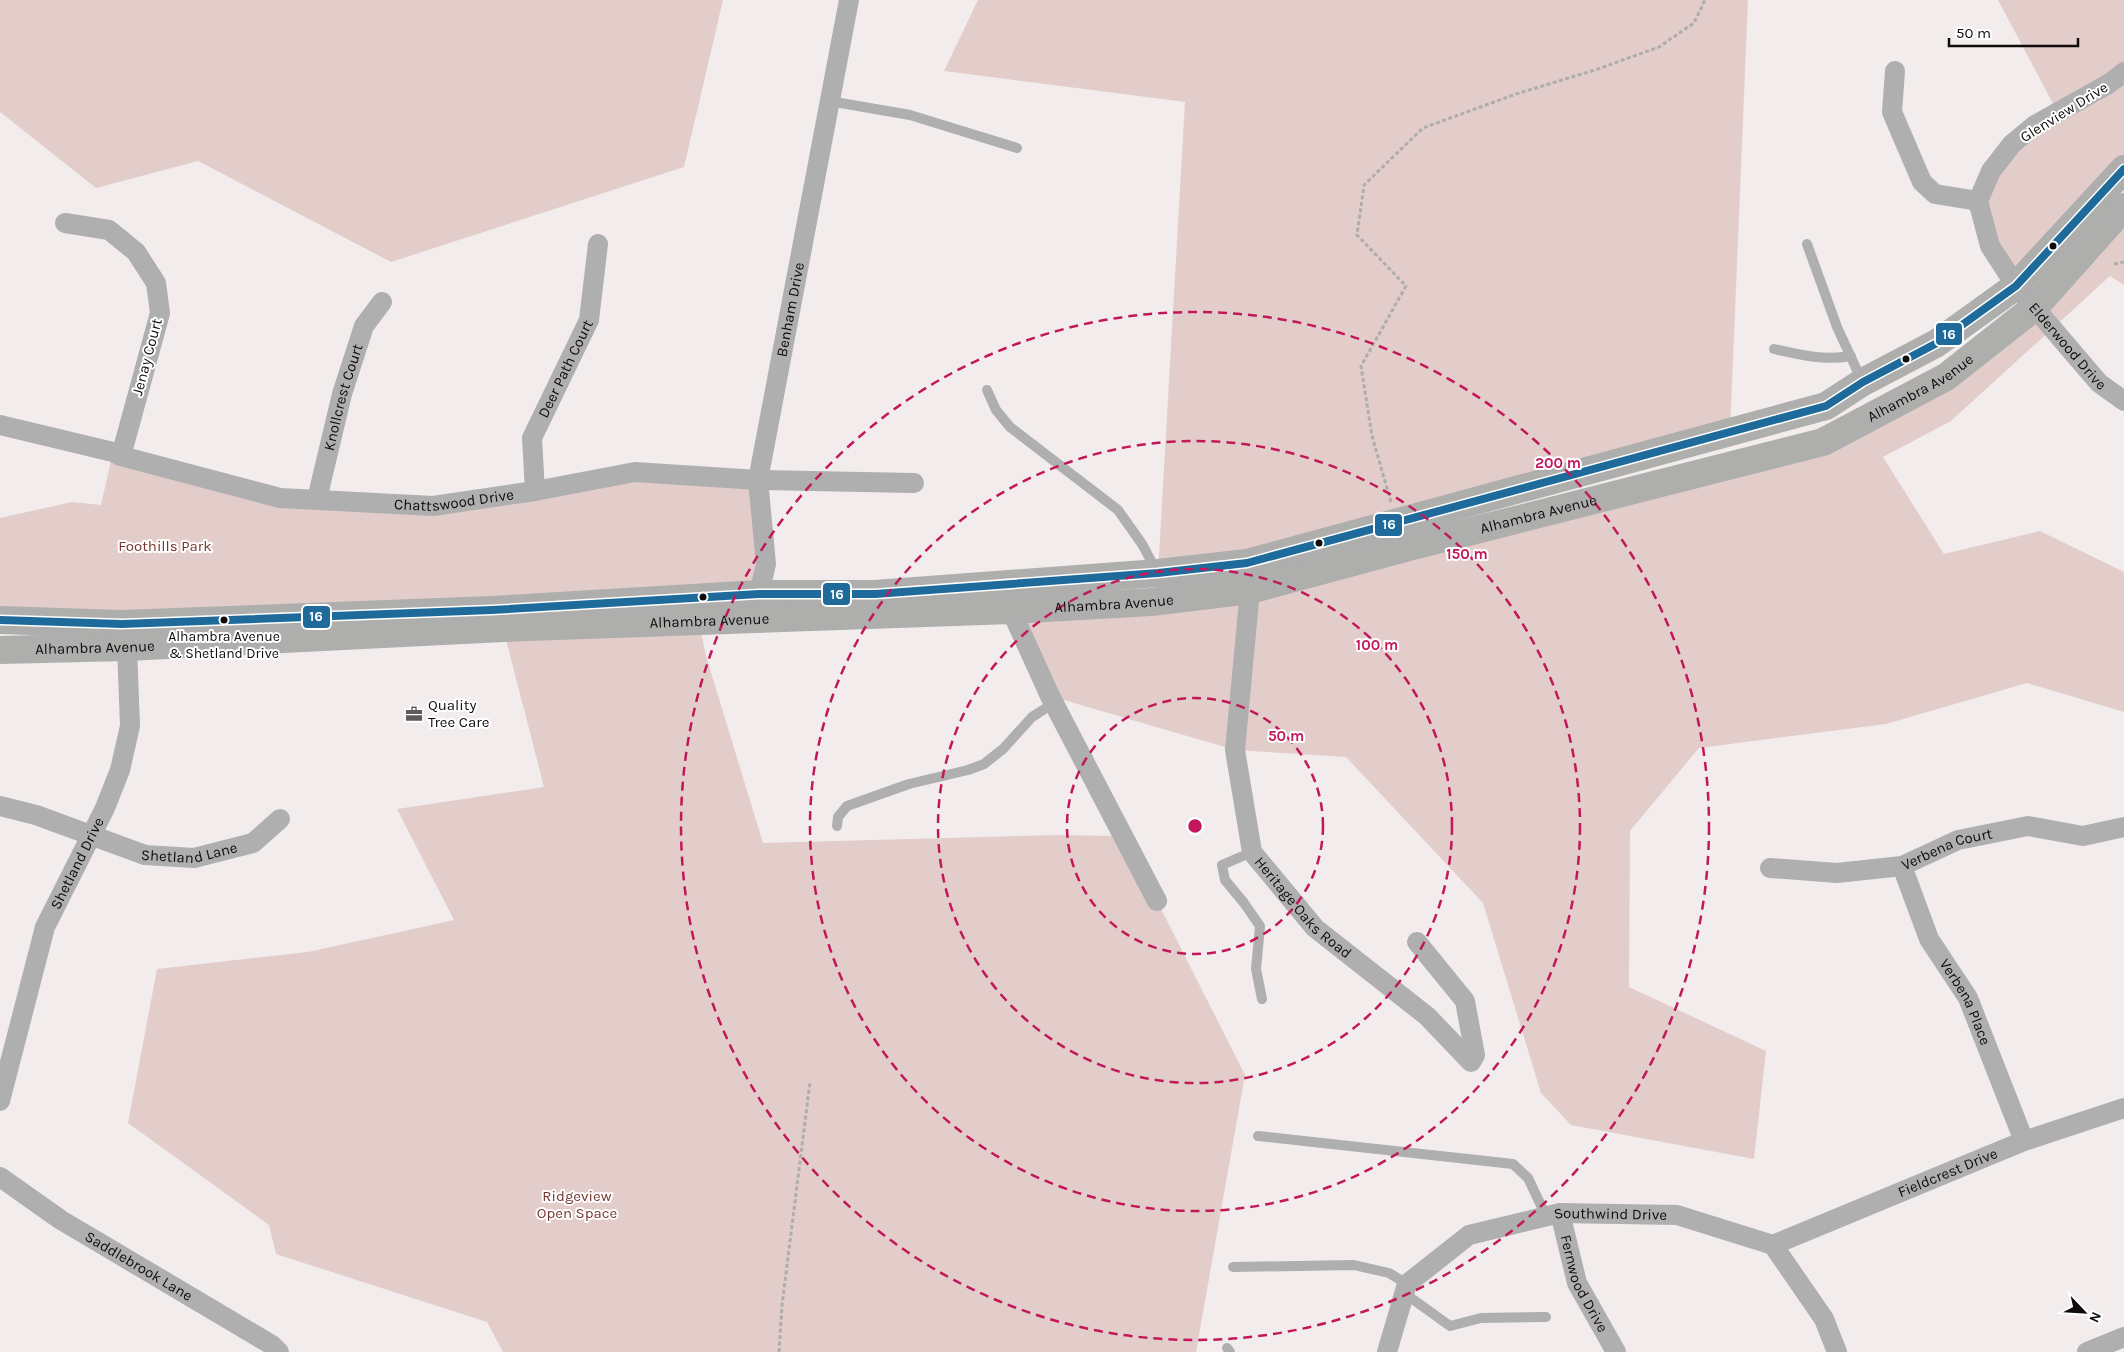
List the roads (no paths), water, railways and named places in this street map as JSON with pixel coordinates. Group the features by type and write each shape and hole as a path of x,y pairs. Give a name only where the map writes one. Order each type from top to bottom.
{"main road":[{"name":"Alhambra Avenue","path":"762,607 875,594 1158,574 1248,577 1397,522 1826,406 1863,382 1937,343 2016,286 2124,169"},
{"name":"Alhambra Avenue","path":"0,650 124,636 492,610 762,607 1011,610 1151,602 1248,577 1419,544 1823,442 1946,377 2035,307 2124,207"},
{"name":"Alhambra Avenue","path":"0,620 124,636"}],"street":[{"name":"Benham Drive","path":"762,607 766,564 758,480 849,0"},
{"path":"1895,71 1892,112 1922,182 1935,194 1978,201 1990,246 2016,286"},
{"name":"Glenview Drive","path":"1978,201 1991,171 2012,144 2035,125 2110,83 2124,72"},
{"name":"Jenay Court","path":"65,223 109,230 136,252 156,283 160,313 121,456"},
{"name":"Deer Path Court","path":"535,491 532,438 589,320 598,244"},
{"name":"Elderwood Drive","path":"2016,286 2035,307 2055,334 2099,383 2124,401"},
{"name":"Knollcrest Court","path":"317,499 342,394 364,326 382,302"},
{"name":"Chattswood Drive","path":"0,425 113,452 121,456 280,498 434,506 535,491 635,472 758,480 914,483"},
{"name":"Heritage Oaks Road","path":"1248,577 1236,750 1252,852 1315,928 1427,1016 1471,1062 1475,1055 1465,1001 1418,942"},
{"path":"1011,610 1054,703 1156,901"},
{"name":"Shetland Drive","path":"0,1101 45,927 105,808 120,770 130,726 124,636"},
{"name":"Shetland Lane","path":"0,806 36,815 145,855 194,858 253,843 280,819"},
{"name":"Verbena Court","path":"1770,868 1837,873 1902,866 1958,840 2028,826 2083,836 2124,827"},
{"name":"Verbena Place","path":"1902,866 1928,939 1968,998 2024,1141"},
{"name":"Fieldcrest Drive","path":"1773,1245 2024,1141 2124,1108"},
{"name":"Saddlebrook Lane","path":"0,1177 61,1220 272,1345 279,1352"},
{"name":"Southwind Drive","path":"1406,1289 1469,1235 1553,1215 1677,1214 1773,1245"},
{"name":"Fernwood Drive","path":"1553,1215 1577,1283 1616,1352"},
{"path":"1773,1245 1824,1319 1837,1352"},
{"path":"1388,1352 1406,1289"},
{"path":"2087,1352 2124,1337"}],"lane":[{"path":"829,101 910,115 1017,148"},
{"path":"1807,244 1837,327 1863,382"},
{"path":"1774,350 1811,358 1835,359 1850,356"},
{"path":"987,390 996,410 1010,427 1118,510 1142,544 1158,574"},
{"path":"837,826 838,817 847,806 909,784 968,770 984,764 1003,749 1032,717 1054,703"},
{"path":"1252,852 1222,865 1225,880 1244,902 1260,926 1256,969 1262,999"},
{"path":"1258,1136 1513,1164 1528,1178 1553,1215"},
{"path":"1234,1267 1354,1265 1389,1272 1450,1326 1481,1318 1546,1317"}],"place":[{"name":"Alhambra Avenue & Shetland Drive","path":"224,620"},
{"name":"Quality Tree Care","path":"414,714"}],"park label":[{"name":"Foothills Park","path":"165,546"},
{"name":"Ridgeview Open Space","path":"577,1204"}]}
